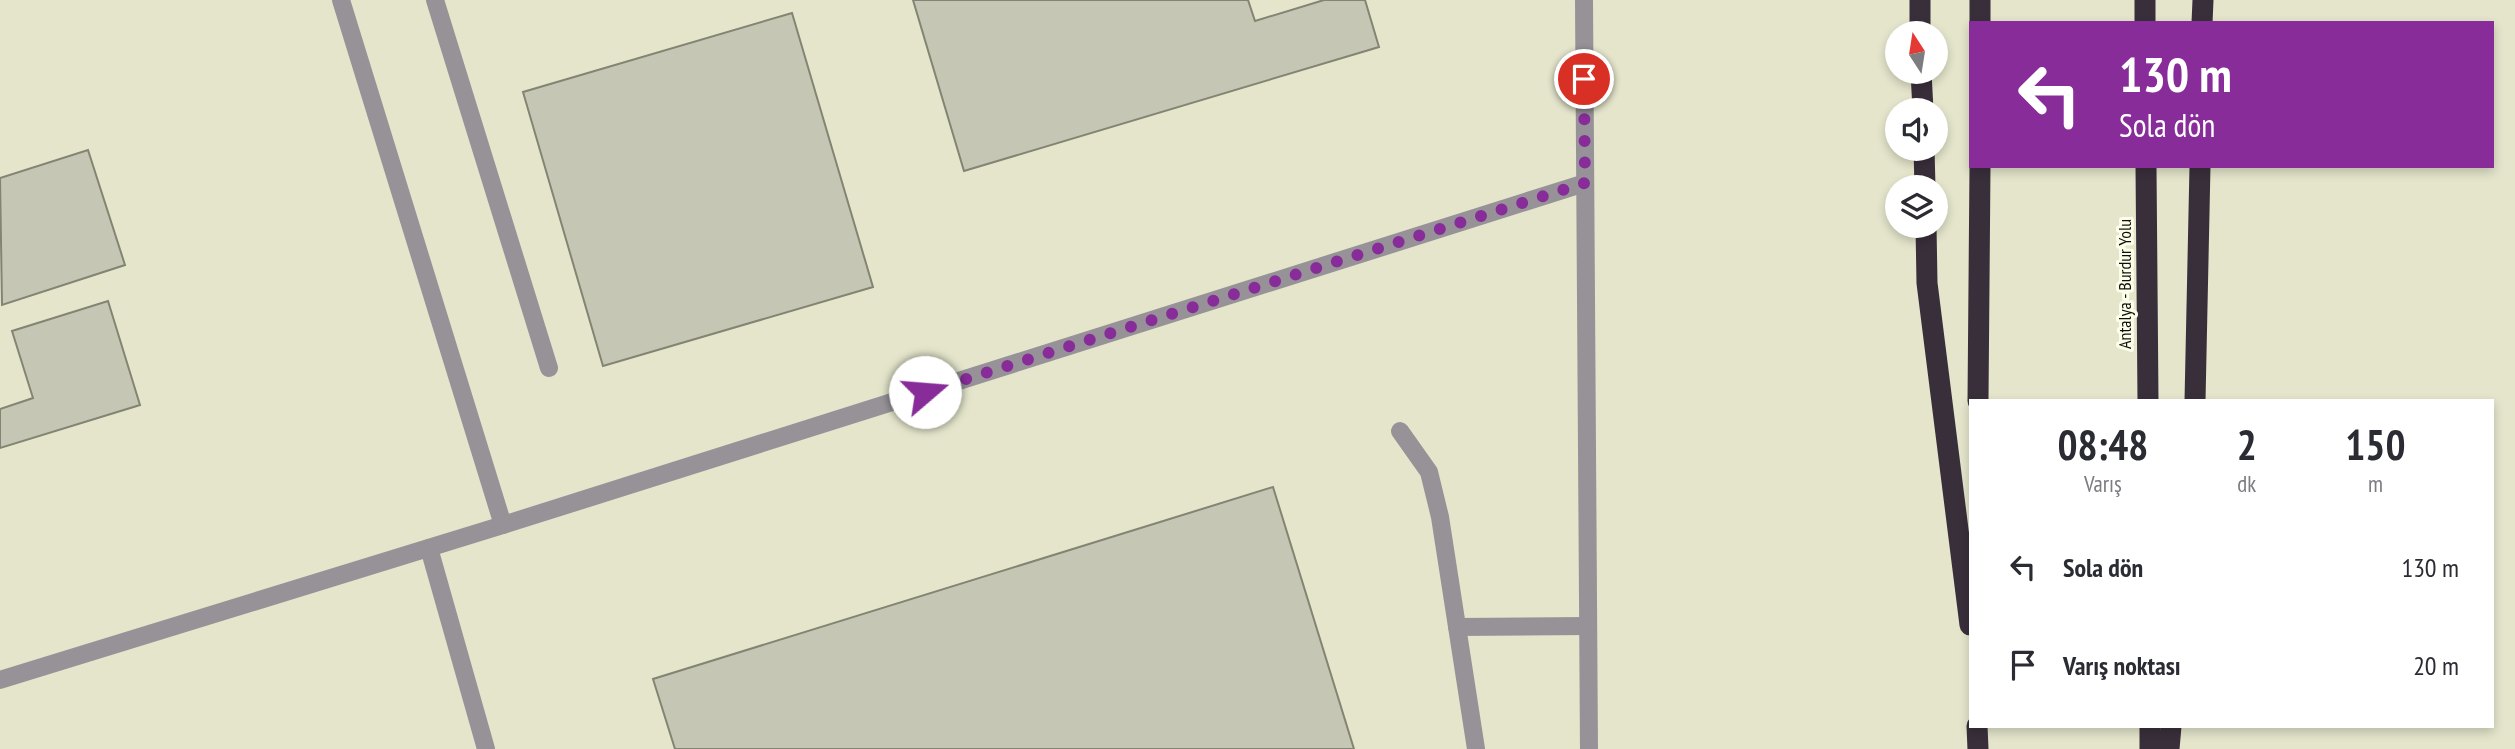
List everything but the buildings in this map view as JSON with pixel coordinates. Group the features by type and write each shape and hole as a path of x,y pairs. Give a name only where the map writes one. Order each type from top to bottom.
{"highway":[{"path":"1920,0 1920,21"},
{"path":"1980,0 1980,21"},
{"path":"2145,0 2145,21"},
{"path":"2202,21 2203,0"},
{"path":"1978,399 1980,168"},
{"name":"Antalya - Burdur Yolu","path":"2146,168 2148,399"},
{"path":"2195,399 2200,168"},
{"path":"1926,238 1927,283 1969,617"},
{"path":"1978,728 1978,749"},
{"path":"2150,728 2150,749"},
{"path":"2169,749 2171,728"}],"lane":[{"path":"435,0 549,368"},
{"path":"1584,0 1590,749"},
{"path":"344,1 503,525"},
{"path":"0,680 503,525 1585,183"},
{"path":"1400,431 1429,472 1440,517 1476,749"},
{"path":"429,548 486,749"},
{"path":"1457,627 1588,626"}],"shaded area":[{"path":"0,0 2515,0 2515,749 0,749"}],"route":[{"path":"925,392 1585,183 1584,79"}]}
